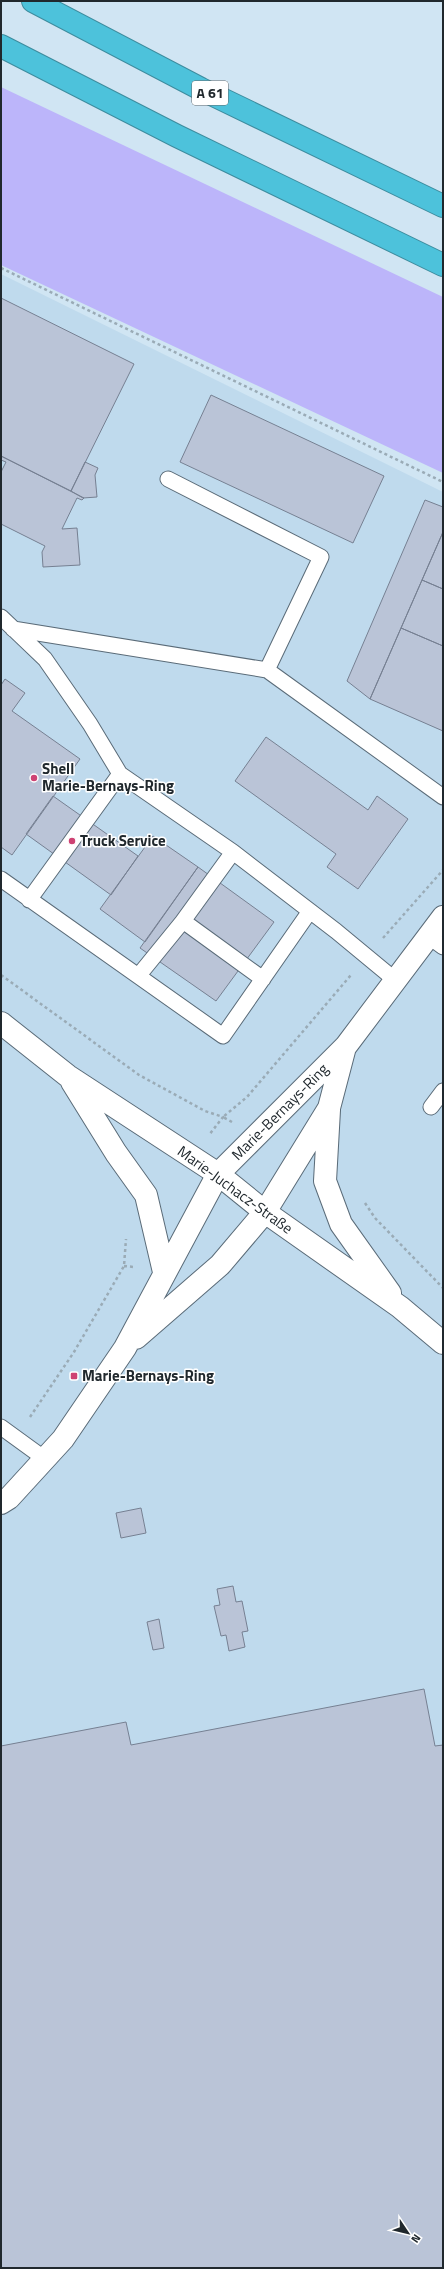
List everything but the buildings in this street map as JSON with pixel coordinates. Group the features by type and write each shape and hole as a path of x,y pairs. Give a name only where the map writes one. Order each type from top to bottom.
{"highway":[{"name":"A 61","path":"33,1 201,89 443,206"},
{"path":"1,46 177,136 443,265"}],"street":[{"name":"Marie-Bernays-Ring","path":"1,1503 9,1498 63,1439 125,1348 164,1272 218,1174 346,1046 394,979 436,942 443,917"},
{"name":"Marie-Juchacz-Straße","path":"1,1023 68,1076 218,1174 265,1212 400,1307 443,1343"},
{"name":"Marie-Bernays-Ring","path":"125,1348 186,1292 220,1265 265,1212 329,1108 346,1046"},
{"name":"Marie-Juchacz-Straße","path":"68,1076 116,1153 146,1195 164,1272"},
{"name":"Marie-Juchacz-Straße","path":"329,1108 325,1181 341,1224 400,1307"}],"lane":[{"path":"168,479 321,557 267,670"},
{"path":"1,617 46,659 90,724 120,774 233,852 310,911 394,979"},
{"path":"13,629 267,670 443,797"},
{"path":"29,900 120,774"},
{"path":"139,975 183,921 233,852"},
{"path":"1,879 29,900 139,975 223,1036 310,911"},
{"path":"183,921 263,979"},
{"path":"432,1107 443,1090"},
{"path":"1,1427 45,1459"}],"path":[{"path":"1,268 443,482"}],"shaded area":[{"path":"1,87 443,297 443,473 1,265"},
{"path":"1,274 443,492 443,2268 1,2268"}],"place":[{"name":"Shell Marie-Bernays-Ring","path":"34,778"},
{"name":"Truck Service","path":"72,841"},
{"name":"Marie-Bernays-Ring","path":"74,1376"}]}
